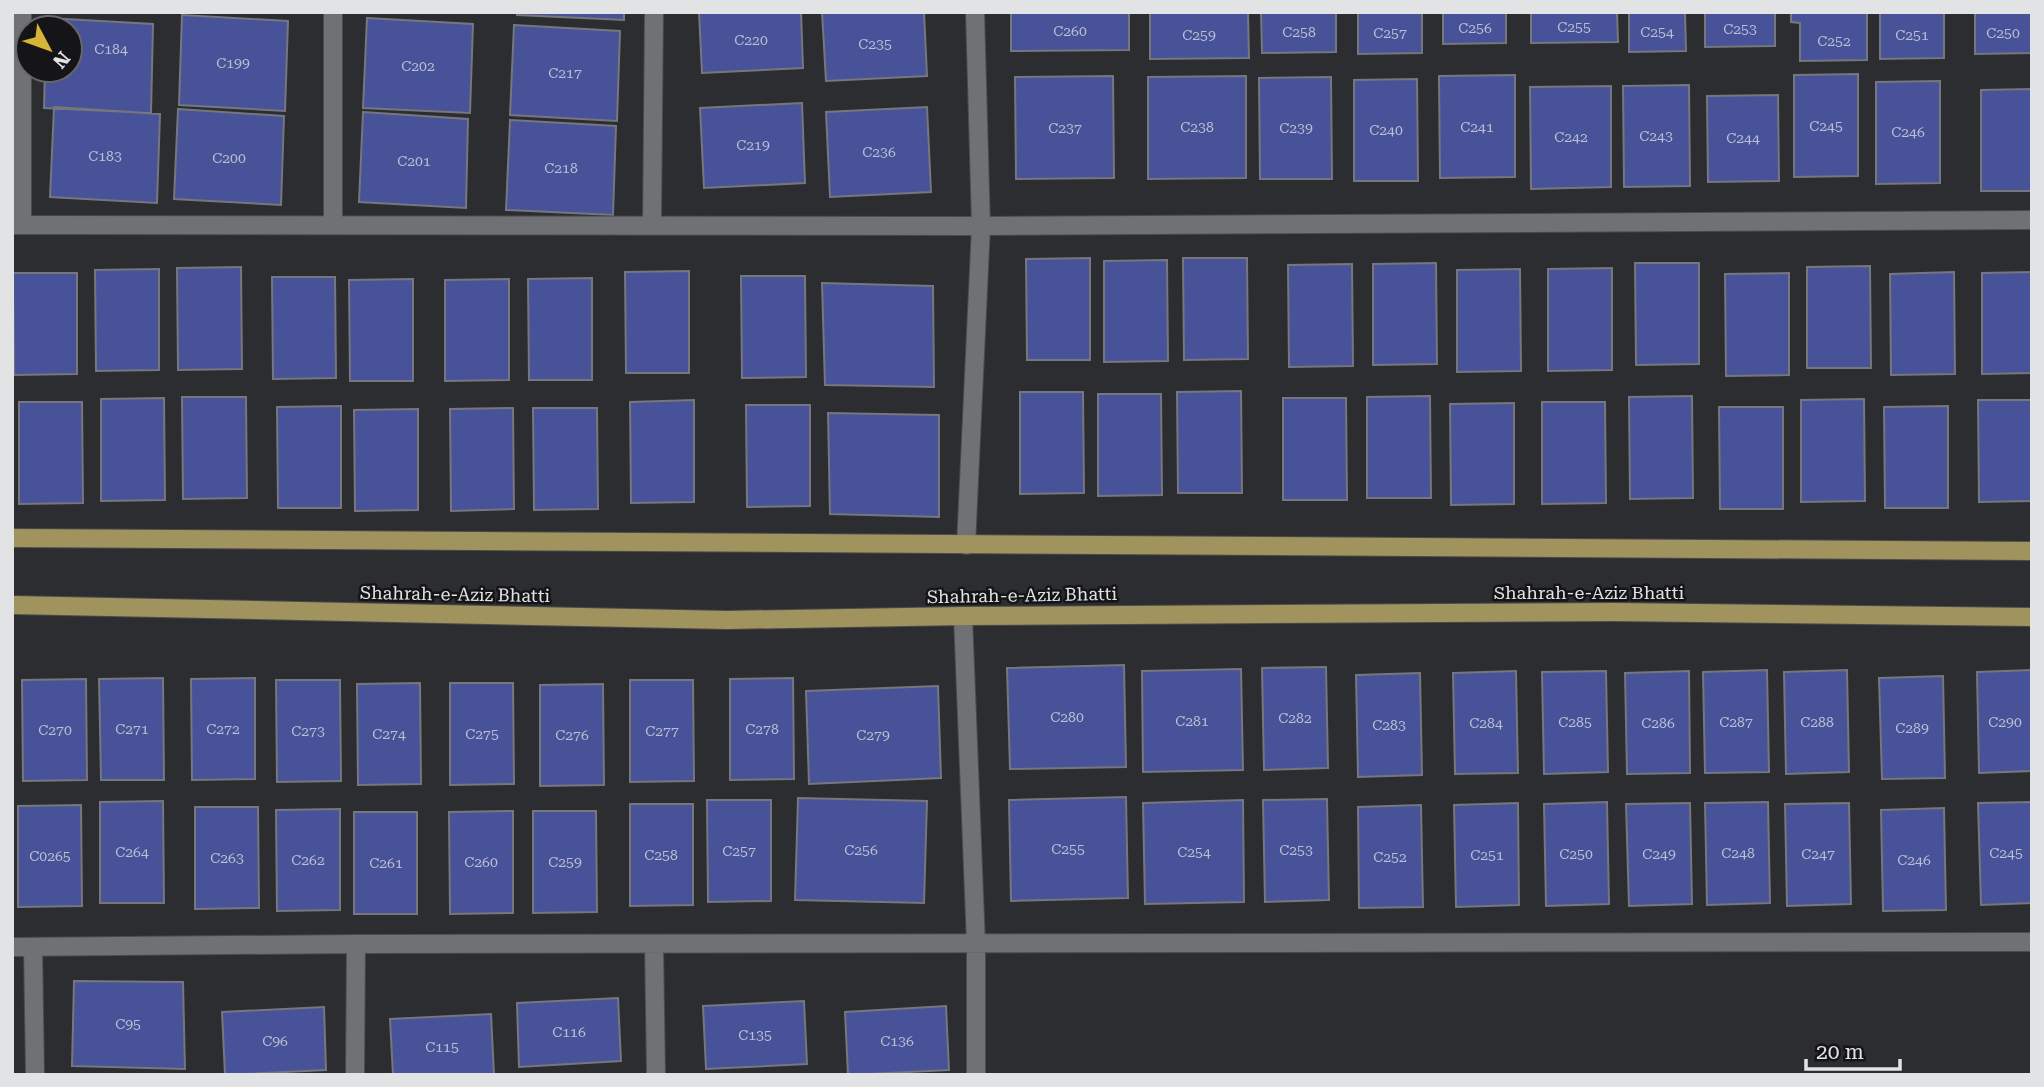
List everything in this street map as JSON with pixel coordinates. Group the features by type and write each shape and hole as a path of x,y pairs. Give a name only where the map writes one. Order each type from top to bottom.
{"main road":[{"path":"12,538 2032,551"},
{"name":"Shahrah-e-Aziz Bhatti","path":"12,606 727,620 1613,612 2032,617"}],"street":[{"path":"22,12 17,225 981,226 2032,219"},
{"path":"332,12 333,225"},
{"path":"652,225 654,12"},
{"path":"966,545 981,226 975,12"},
{"path":"963,616 976,944 976,1075"},
{"path":"12,947 356,944 2032,942"},
{"path":"355,1075 356,944"},
{"path":"654,945 656,1075"},
{"path":"33,947 35,1075"}],"building":[{"path":"517,12 624,12 624,20 517,15"},
{"path":"699,12 801,12 803,68 702,73"},
{"path":"822,12 924,12 927,76 826,81"},
{"path":"1011,12 1129,12 1129,50 1011,51"},
{"path":"1150,12 1248,12 1249,58 1150,59"},
{"path":"1261,12 1336,12 1336,52 1262,53"},
{"path":"1358,12 1422,12 1422,53 1358,54"},
{"path":"1443,12 1506,12 1506,43 1443,44"},
{"path":"1531,12 1617,12 1618,42 1531,43"},
{"path":"1629,12 1685,12 1686,51 1629,52"},
{"path":"1705,12 1775,12 1775,46 1705,47"},
{"path":"1791,12 1867,12 1867,60 1800,61 1800,23 1791,22"},
{"path":"1880,12 1944,12 1944,58 1880,59"},
{"path":"1975,12 2032,12 2032,53 1975,54"},
{"path":"182,15 288,21 285,111 179,105"},
{"path":"367,18 473,24 470,113 363,108"},
{"path":"84,20 153,24 151,113 44,108 45,84 84,84"},
{"path":"514,25 620,31 617,121 510,115"},
{"path":"1858,74 1858,176 1794,177 1794,75"},
{"path":"1515,75 1515,177 1440,178 1439,76"},
{"path":"1113,76 1114,178 1016,179 1015,77"},
{"path":"1246,76 1246,178 1148,179 1148,77"},
{"path":"1331,77 1332,179 1260,179 1259,78"},
{"path":"1417,79 1418,181 1354,181 1354,80"},
{"path":"1940,81 1940,183 1876,184 1876,82"},
{"path":"1689,85 1690,186 1624,187 1623,86"},
{"path":"1611,86 1611,187 1531,189 1530,87"},
{"path":"2032,89 2032,191 1981,191 1981,90"},
{"path":"1778,95 1779,181 1708,182 1707,96"},
{"path":"802,103 805,183 704,188 700,108"},
{"path":"54,107 160,114 157,203 50,197"},
{"path":"927,107 931,192 830,197 826,112"},
{"path":"178,109 284,116 281,205 174,199"},
{"path":"363,112 468,119 466,208 359,202"},
{"path":"510,120 616,126 613,215 506,210"},
{"path":"1090,258 1090,360 1027,360 1026,259"},
{"path":"1183,258 1247,258 1248,359 1184,360"},
{"path":"1167,260 1168,361 1104,362 1104,261"},
{"path":"1436,263 1437,364 1373,365 1373,264"},
{"path":"1635,263 1699,263 1699,364 1636,365"},
{"path":"1352,264 1353,366 1289,367 1288,265"},
{"path":"1870,266 1871,368 1807,368 1807,267"},
{"path":"241,267 242,369 178,370 177,268"},
{"path":"1612,268 1612,370 1548,371 1548,269"},
{"path":"159,269 159,370 96,371 95,270"},
{"path":"1520,269 1521,371 1457,372 1457,270"},
{"path":"689,271 689,373 626,373 625,272"},
{"path":"1954,272 1955,374 1891,375 1890,274"},
{"path":"2032,272 2032,373 1982,374 1982,273"},
{"path":"13,273 77,273 77,374 14,375"},
{"path":"1789,273 1789,375 1726,376 1725,274"},
{"path":"741,276 805,276 806,377 742,378"},
{"path":"272,277 335,277 336,378 273,379"},
{"path":"592,278 592,380 529,380 528,279"},
{"path":"413,279 413,381 350,381 349,280"},
{"path":"509,279 509,380 445,381 445,280"},
{"path":"822,283 933,286 934,387 825,385"},
{"path":"1241,391 1242,493 1178,493 1177,392"},
{"path":"1020,392 1083,392 1084,493 1020,494"},
{"path":"1098,394 1161,394 1162,495 1098,496"},
{"path":"1430,396 1431,498 1367,498 1367,397"},
{"path":"1692,396 1693,498 1630,499 1629,397"},
{"path":"182,397 246,397 247,498 183,499"},
{"path":"164,398 165,500 101,501 101,399"},
{"path":"1283,398 1346,398 1347,500 1283,500"},
{"path":"1864,399 1865,501 1801,502 1801,400"},
{"path":"694,400 694,502 631,503 630,402"},
{"path":"1978,400 2032,400 2032,501 1979,502"},
{"path":"19,402 82,402 83,503 19,504"},
{"path":"1542,402 1605,402 1606,503 1542,504"},
{"path":"1514,403 1514,504 1451,505 1450,404"},
{"path":"746,405 810,405 810,506 747,507"},
{"path":"341,406 341,508 278,508 277,407"},
{"path":"1948,406 1948,508 1885,508 1884,407"},
{"path":"1719,407 1783,407 1783,509 1720,509"},
{"path":"513,408 514,509 451,511 450,409"},
{"path":"533,408 597,408 598,509 534,510"},
{"path":"418,409 418,510 355,511 354,410"},
{"path":"828,413 939,415 939,517 830,514"},
{"path":"1124,665 1126,767 1010,769 1007,668"},
{"path":"1326,667 1328,768 1264,770 1262,668"},
{"path":"1241,669 1243,770 1143,772 1142,671"},
{"path":"1767,670 1769,772 1705,773 1703,672"},
{"path":"1847,670 1849,772 1786,774 1784,672"},
{"path":"2032,670 2032,771 1979,773 1977,672"},
{"path":"1516,671 1518,773 1455,774 1453,673"},
{"path":"1606,671 1608,772 1544,774 1542,672"},
{"path":"1689,671 1690,773 1627,774 1625,673"},
{"path":"1420,673 1422,775 1358,777 1356,675"},
{"path":"1943,676 1945,778 1882,779 1879,678"},
{"path":"163,678 164,780 101,780 99,679"},
{"path":"255,678 255,779 192,780 191,679"},
{"path":"793,678 794,779 730,780 730,679"},
{"path":"86,679 87,780 23,781 22,680"},
{"path":"276,680 340,680 341,781 277,782"},
{"path":"630,680 693,680 694,781 630,782"},
{"path":"420,683 421,784 358,785 357,684"},
{"path":"450,683 513,683 514,784 450,785"},
{"path":"603,684 604,785 540,786 540,685"},
{"path":"938,686 941,778 809,784 806,691"},
{"path":"1126,797 1128,898 1011,901 1009,800"},
{"path":"798,798 927,801 924,903 795,900"},
{"path":"1327,799 1329,900 1265,902 1263,800"},
{"path":"707,800 771,800 771,901 708,902"},
{"path":"1243,800 1244,902 1145,904 1143,803"},
{"path":"163,801 164,903 100,903 100,802"},
{"path":"1607,802 1609,904 1546,906 1544,804"},
{"path":"1768,802 1770,903 1707,905 1705,803"},
{"path":"2032,802 2032,903 1981,905 1978,803"},
{"path":"1518,803 1519,905 1456,907 1454,805"},
{"path":"1690,803 1692,904 1629,906 1626,804"},
{"path":"1849,803 1851,904 1787,906 1785,804"},
{"path":"630,804 693,804 693,905 630,906"},
{"path":"81,805 82,906 18,907 18,806"},
{"path":"1421,805 1423,907 1359,908 1358,807"},
{"path":"195,807 258,807 259,908 195,909"},
{"path":"1944,808 1946,910 1883,911 1881,810"},
{"path":"340,809 340,910 277,911 276,810"},
{"path":"513,811 513,913 450,914 449,812"},
{"path":"533,811 596,811 597,912 533,913"},
{"path":"354,812 417,812 417,914 354,914"},
{"path":"74,981 183,982 185,1069 72,1066"},
{"path":"618,998 621,1061 519,1067 517,1003"},
{"path":"804,1001 807,1064 706,1069 703,1006"},
{"path":"946,1006 949,1070 848,1075 845,1012"},
{"path":"324,1007 326,1070 225,1075 222,1012"},
{"path":"491,1014 494,1075 393,1075 390,1019"}]}
